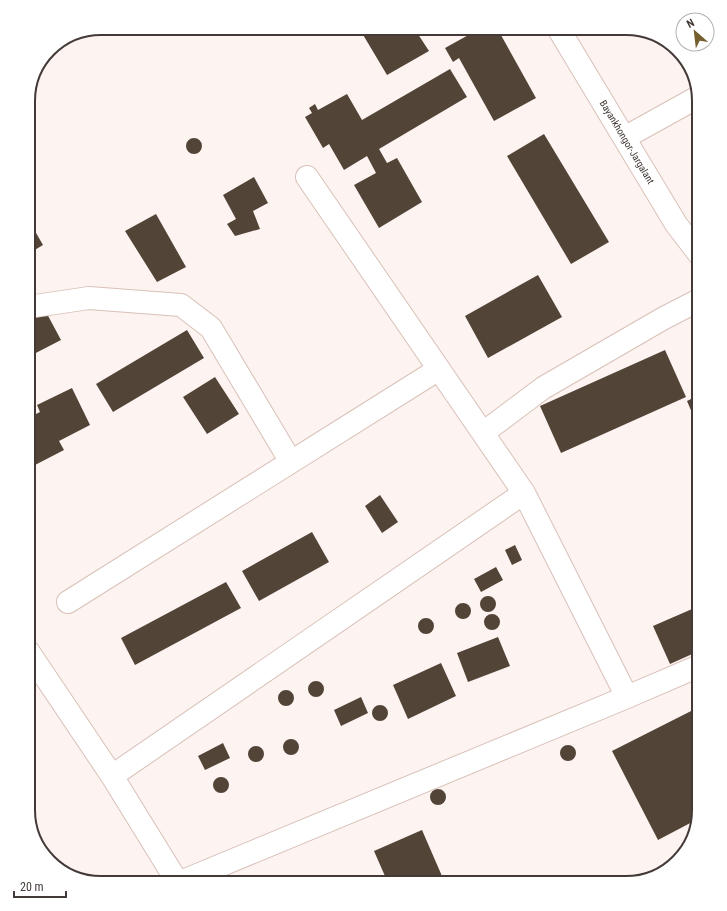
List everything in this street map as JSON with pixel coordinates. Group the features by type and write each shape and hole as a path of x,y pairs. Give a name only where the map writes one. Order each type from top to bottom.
{"street":[{"name":"Bayankhongor-Jargalant","path":"562,35 676,224 692,245"},
{"path":"624,138 692,100"},
{"path":"307,177 524,493 627,698"},
{"path":"35,306 89,298 181,305 211,328 291,462"},
{"path":"483,433 543,388 664,318 692,304"},
{"path":"68,602 439,370"},
{"path":"112,776 524,493"},
{"path":"35,661 112,776 174,876"},
{"path":"195,876 627,698 692,669"}],"building":[{"path":"363,35 419,35 429,51 387,75"},
{"path":"468,35 501,35 536,98 494,121 459,58 453,62 445,48"},
{"path":"450,69 467,97 379,149 387,163 397,158 422,202 379,228 354,185 376,173 367,156 344,170 329,144 323,148 305,117 312,113 309,108 315,104 318,110 347,94 362,120"},
{"path":"544,134 609,242 571,264 507,156"},
{"path":"194,138 200,140 202,146 200,152 194,154 188,152 186,146 188,140"},
{"path":"254,177 268,203 253,211 260,229 235,236 227,224 236,219 223,195"},
{"path":"156,214 186,267 157,282 125,231"},
{"path":"35,231 43,245 35,250"},
{"path":"538,275 562,317 488,358 465,316"},
{"path":"46,312 61,340 35,353 35,318"},
{"path":"187,330 204,358 113,412 96,384"},
{"path":"665,350 686,397 561,453 540,406"},
{"path":"215,377 239,414 207,434 183,397"},
{"path":"72,388 90,425 59,441 64,450 35,465 35,414 40,412 37,405"},
{"path":"692,398 692,413 687,401"},
{"path":"380,495 398,522 382,533 365,506"},
{"path":"312,532 329,562 259,601 242,571"},
{"path":"515,545 522,560 512,565 505,550"},
{"path":"496,567 503,580 481,592 474,579"},
{"path":"226,582 241,608 135,665 121,638"},
{"path":"488,596 495,601 496,604 491,611 488,612 481,607 480,604 485,597"},
{"path":"463,603 470,608 471,611 466,618 463,619 456,614 455,611 460,604"},
{"path":"692,609 692,654 670,664 653,626"},
{"path":"492,614 499,619 500,622 495,629 492,630 485,625 484,622 489,615"},
{"path":"426,618 433,623 434,626 429,633 426,634 419,629 418,626 423,619"},
{"path":"498,637 510,666 468,682 457,653"},
{"path":"441,663 456,696 408,719 393,685"},
{"path":"316,681 323,686 324,689 319,696 316,697 309,692 308,689 313,682"},
{"path":"286,690 293,695 294,698 289,705 286,706 279,701 278,698 283,691"},
{"path":"361,697 368,713 341,726 334,710"},
{"path":"380,705 387,710 388,713 383,720 380,721 373,716 372,713 377,706"},
{"path":"692,711 692,810 691,823 658,840 612,751"},
{"path":"291,739 298,744 299,747 294,754 291,755 284,750 283,747 288,740"},
{"path":"223,743 230,758 205,770 198,756"},
{"path":"568,745 575,750 576,753 571,760 568,761 561,756 560,753 565,746"},
{"path":"256,746 263,751 264,754 259,761 256,762 249,757 248,754 253,747"},
{"path":"221,777 228,782 229,785 224,792 221,793 214,788 213,785 218,778"},
{"path":"438,789 445,794 446,797 441,804 438,805 431,800 430,797 435,790"},
{"path":"422,830 442,876 385,876 374,851"}]}
